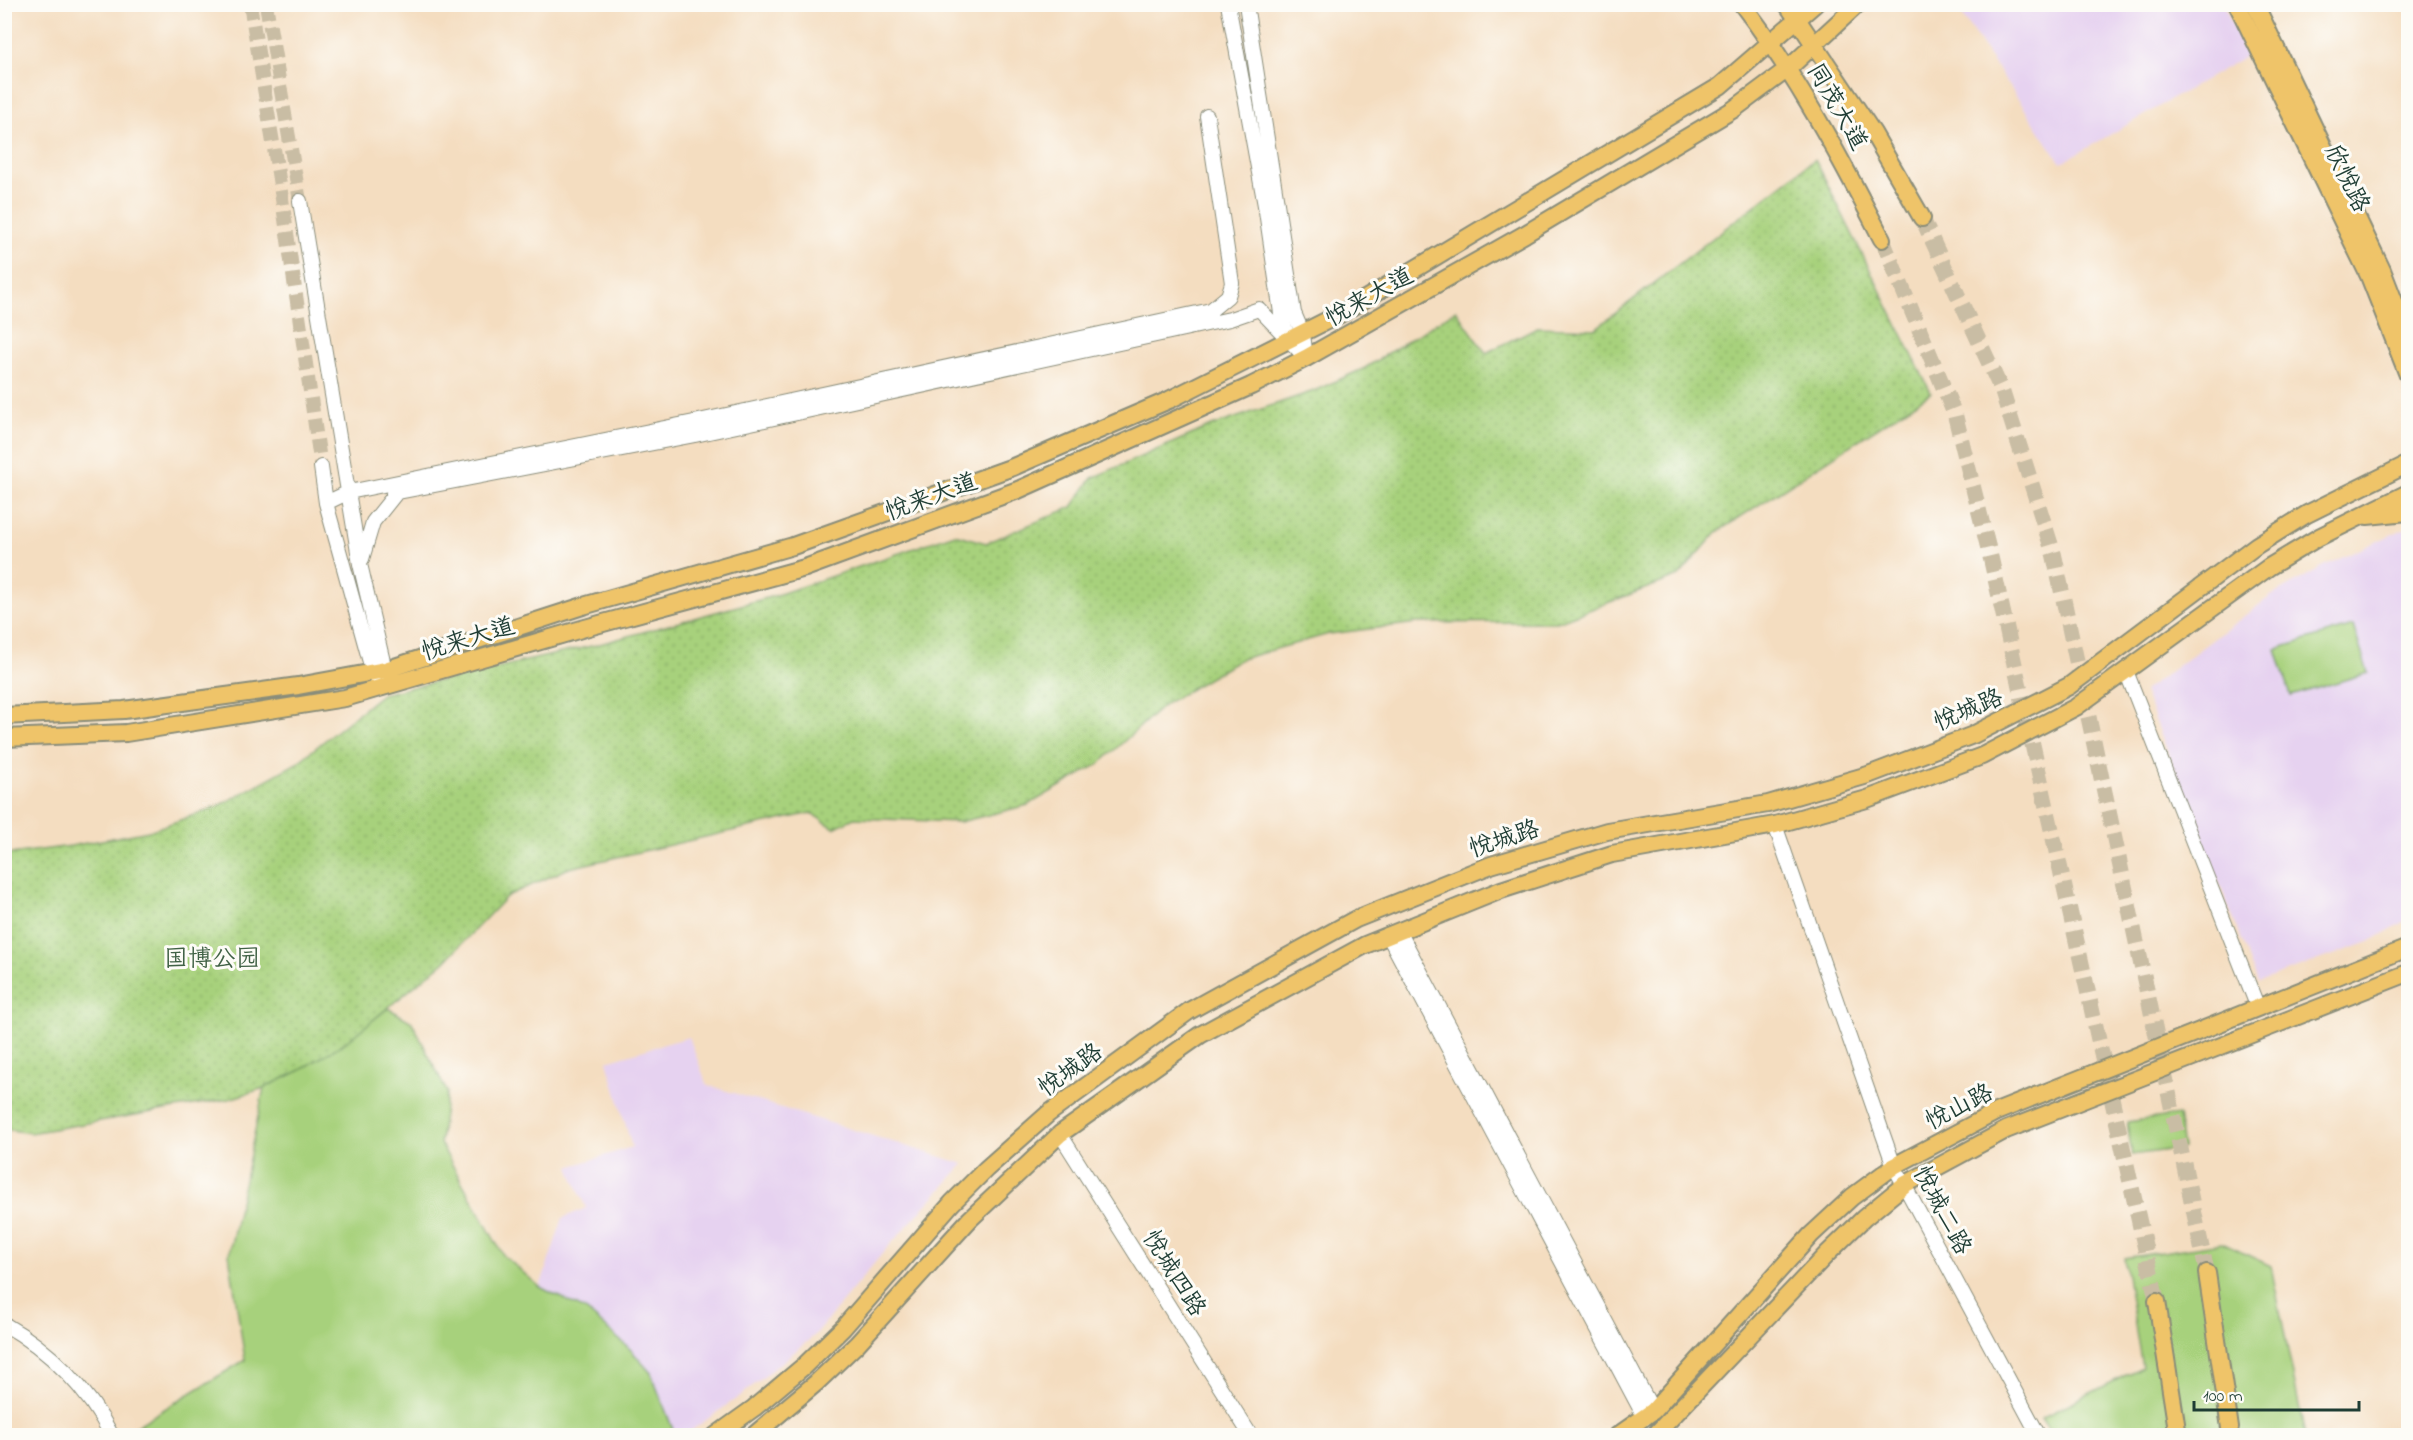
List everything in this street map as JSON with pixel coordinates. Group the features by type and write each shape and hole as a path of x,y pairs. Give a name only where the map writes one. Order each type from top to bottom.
{"main road":[{"name":"同茂大道","path":"1742,4 1789,68 1839,155 1882,239"},
{"name":"同茂大道","path":"1787,4 1873,133 1922,218"},
{"name":"悦来大道","path":"4,716 124,710 298,686 379,671 583,606 793,546 1002,471 1169,400 1340,314 1720,86 1772,44 1815,4"},
{"name":"悦来大道","path":"4,738 126,733 345,698 383,689 585,628 805,568 1018,490 1251,386 1306,358 1515,240 1734,109 1789,68 1857,4"},
{"name":"欣悦路","path":"2237,4 2369,276 2409,375"},
{"name":"欣悦路","path":"2255,4 2382,270 2409,337"},
{"name":"悦城路","path":"715,1436 754,1408 819,1351 986,1169 1048,1114 1189,1011 1356,919 1491,866 1607,831 1768,804 1868,774 1973,735 2069,686 2277,532 2307,514 2409,464"},
{"name":"悦城路","path":"753,1436 849,1352 970,1219 1060,1134 1200,1035 1365,945 1501,890 1612,854 1775,825 1867,800 1982,756 2076,707 2269,567 2358,517 2409,493"},
{"path":"2358,517 2409,512"},
{"name":"悦山路","path":"1617,1436 1649,1415 1811,1235 1852,1197 1894,1166 1996,1112 2409,948"},
{"name":"悦山路","path":"1654,1436 1827,1254 1864,1218 1904,1185 2006,1130 2409,973"},
{"path":"2207,1273 2230,1428"},
{"path":"2157,1301 2178,1436"}],"street":[{"path":"1228,4 1266,211 1282,320 1296,337 1306,358"},
{"path":"1246,4 1296,337"},
{"path":"326,503 1211,310 1227,296 1232,283 1207,116"},
{"path":"300,201 383,689"},
{"path":"349,497 397,492 695,435 1219,321 1259,309 1296,337"},
{"path":"321,466 326,503 379,671"},
{"path":"360,564 372,522 397,492"},
{"path":"2126,672 2258,1008"},
{"name":"悦城二路","path":"1775,825 1894,1166 2039,1436"},
{"path":"1394,933 1649,1415"},
{"name":"悦城四路","path":"1060,1134 1251,1436"},
{"path":"4,1324 44,1350 76,1382 112,1436"}],"shaded area":[{"path":"1955,5 2223,5 2248,55 2061,163"},
{"path":"2408,527 2408,919 2369,942 2258,982 2144,691 2271,596 2324,566"},
{"path":"689,1037 707,1085 964,1164 886,1249 815,1335 743,1394 685,1435 675,1435 651,1373 631,1350 587,1311 540,1287 563,1218 586,1208 569,1167 632,1147 607,1061"}],"green space":[{"name":"国博公园","path":"1815,159 1931,393 1717,532 1679,576 1557,622 1417,623 1329,634 1241,659 1165,704 1099,764 1028,805 960,822 854,818 834,828 811,813 569,868 507,896 444,962 346,1042 301,1070 264,1088 229,1099 30,1133 5,1129 4,855 71,846 149,831 217,807 297,763 382,694 596,645 774,596 955,534 986,543 1072,507 1092,478 1209,427 1314,391 1365,368 1456,310 1486,353 1537,327 1595,329"},
{"path":"2353,626 2368,673 2291,696 2276,649"},
{"path":"388,1008 412,1022 447,1092 440,1143 503,1255 540,1287 587,1311 631,1350 651,1373 675,1435 136,1436 133,1428 245,1360 229,1254 264,1088 329,1052"},
{"path":"2178,1115 2183,1148 2132,1155 2127,1122"},
{"path":"2222,1243 2271,1266 2305,1435 2052,1435 2041,1418 2142,1367 2124,1258"}],"tunnel":[{"path":"250,4 280,185 321,467"},
{"path":"266,4 300,201"},
{"path":"1922,218 2002,391 2054,555 2207,1273"},
{"path":"1882,239 1955,415 1991,559 2157,1301"}]}
